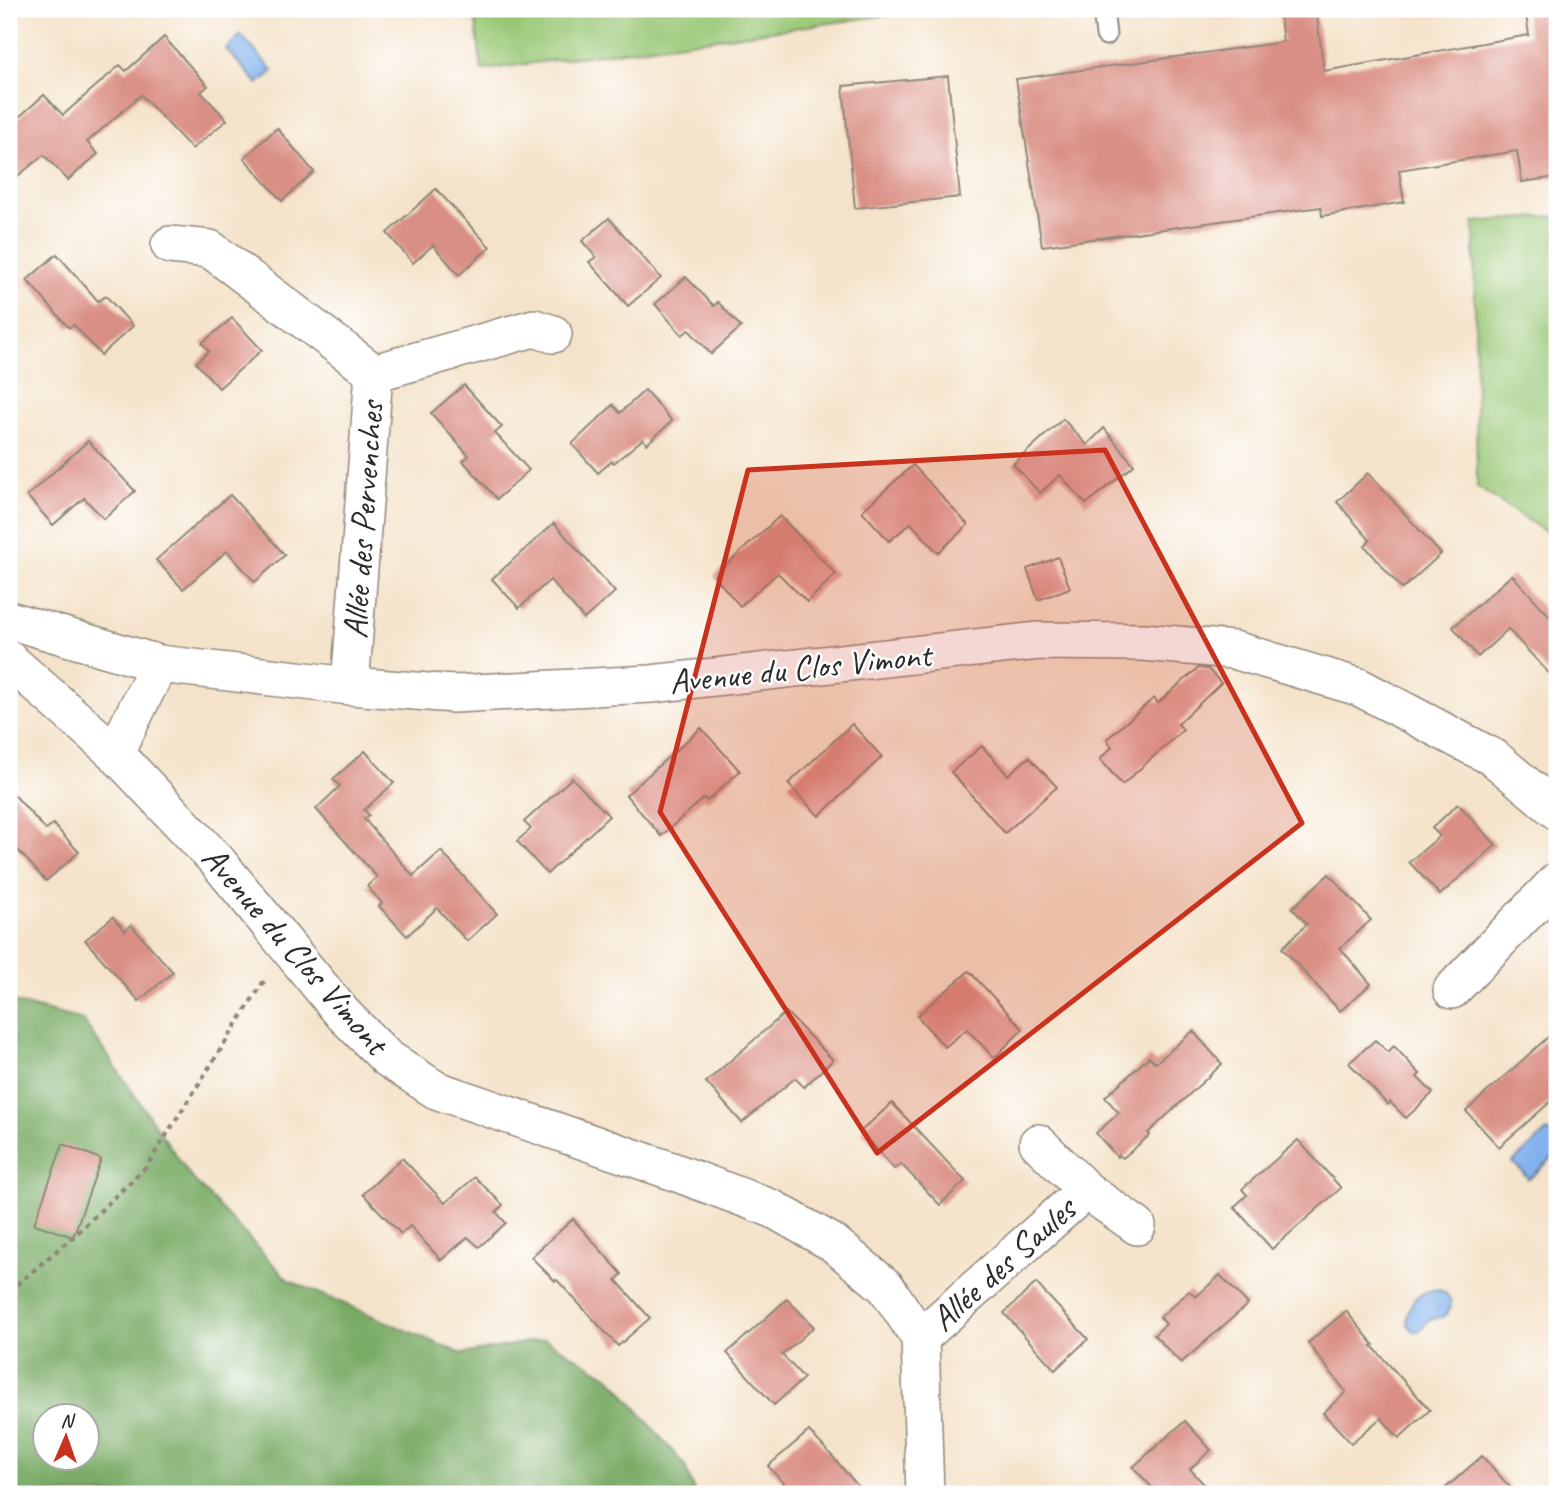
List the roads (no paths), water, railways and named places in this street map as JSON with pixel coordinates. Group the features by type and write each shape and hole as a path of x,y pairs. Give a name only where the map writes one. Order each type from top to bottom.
{"street":[{"path":"170,245 210,249 374,373"},
{"name":"Allée des Pervenches","path":"350,686 374,373 534,328 554,334"},
{"name":"Avenue du Clos Vimont","path":"9,620 159,664 454,695 651,684 1039,641 1143,642 1234,650 1359,687 1494,758 1557,811"},
{"name":"Avenue du Clos Vimont","path":"9,660 115,753 218,862 343,1014 387,1058 436,1090 672,1171 773,1209 833,1243 886,1287 920,1338"},
{"path":"115,753 159,664"},
{"path":"1451,990 1557,881"},
{"name":"Allée des Saules","path":"1038,1143 1086,1191 1137,1226"},
{"name":"Allée des Saules","path":"920,1338 1086,1191"},
{"path":"920,1338 925,1494"}],"lane":[{"path":"1103,9 1106,35"}],"water":[{"path":"241,35 273,71 258,84 226,49"},
{"path":"1547,1131 1557,1132 1557,1154 1529,1179 1513,1162"},
{"path":"1437,1289 1445,1293 1450,1300 1449,1311 1441,1317 1428,1320 1418,1331 1413,1331 1407,1324 1411,1304 1423,1293"}]}
